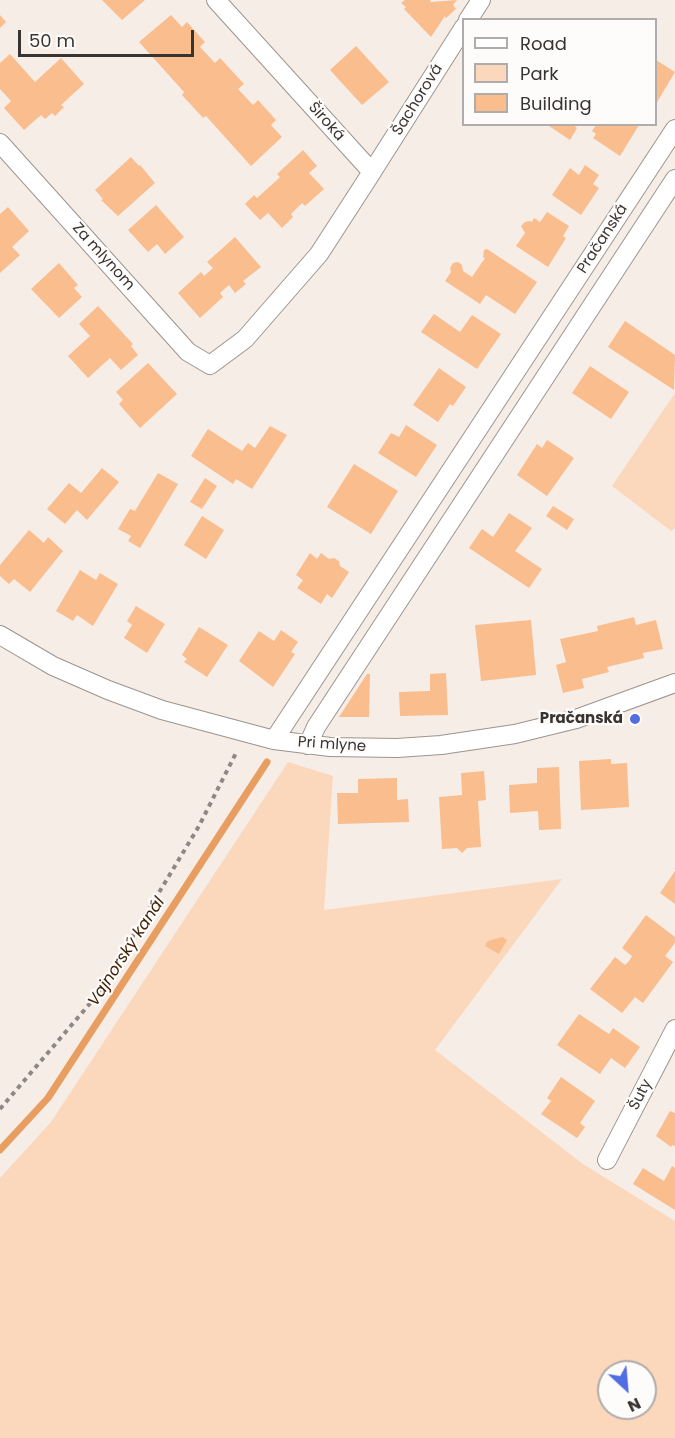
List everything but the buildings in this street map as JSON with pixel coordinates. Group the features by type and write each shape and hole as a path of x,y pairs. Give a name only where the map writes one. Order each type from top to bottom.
{"street":[{"name":"Široká","path":"216,0 372,172"},
{"path":"469,18 481,0"},
{"name":"Šachorová","path":"372,172 462,30"},
{"name":"Pračanská","path":"274,740 675,129"},
{"name":"Za mlynom","path":"0,143 188,352 210,365 245,339 319,254 372,172"},
{"name":"Pračanská","path":"308,745 316,727 675,179"},
{"name":"Pri mlyne","path":"0,635 54,666 108,690 162,710 274,740 330,747 397,748 483,740 536,730 576,719 675,683"},
{"name":"Šuty","path":"607,1160 675,1029"}],"path":[{"path":"0,1109 98,994 199,826 247,733"}],"green space":[{"path":"675,393 675,528 671,531 612,486"},
{"path":"288,762 333,776 324,910 562,879 435,1050 583,1164 675,1221 675,1438 0,1438 0,1178 51,1122"}],"waterway":[{"name":"Vajnorský kanál","path":"0,1150 48,1098 267,762"}],"place":[{"name":"Pračanská","path":"635,719"}]}
